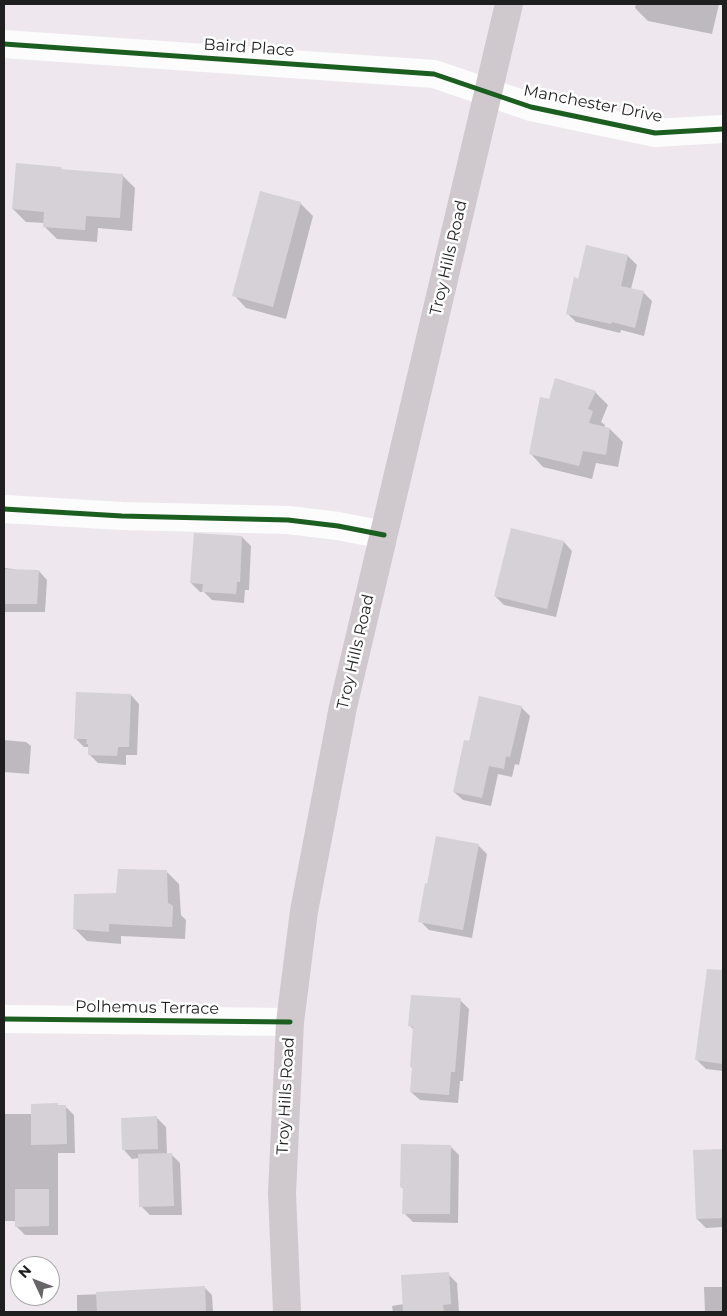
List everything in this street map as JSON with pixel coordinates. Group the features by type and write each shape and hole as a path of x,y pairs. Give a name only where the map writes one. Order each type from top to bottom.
{"main road":[{"name":"Troy Hills Road","path":"286,1312 282,1193 290,1022 304,911 343,707 509,4"}],"street":[{"name":"Baird Place","path":"4,44 434,74 489,93"},
{"name":"Manchester Drive","path":"489,93 531,108 655,133 723,129"},
{"path":"4,509 122,516 288,520 338,526 384,535"},
{"name":"Polhemus Terrace","path":"4,1019 290,1022"}],"building":[{"path":"16,163 123,174 120,218 86,216 85,230 43,227 44,212 12,209"},
{"path":"260,191 301,202 273,307 232,296"},
{"path":"586,245 628,255 621,286 644,291 635,328 566,314 574,277 578,279"},
{"path":"555,378 596,391 588,409 593,411 589,423 610,428 606,455 583,451 579,466 529,454 540,397 549,399"},
{"path":"511,528 564,541 547,609 494,596"},
{"path":"194,533 242,536 240,582 237,582 236,594 202,592 203,584 190,583"},
{"path":"4,569 39,570 37,604 4,604"},
{"path":"76,692 131,694 129,747 118,747 117,756 88,755 87,739 74,739"},
{"path":"479,696 522,706 510,757 506,756 504,769 489,766 482,798 453,792 464,740 469,741"},
{"path":"436,836 479,844 463,930 418,922"},
{"path":"118,869 167,870 168,903 173,906 172,927 109,924 109,932 73,929 74,894 116,893"},
{"path":"707,969 723,970 723,1064 695,1060"},
{"path":"411,995 461,998 455,1072 451,1072 449,1095 410,1092 413,1027 408,1026"},
{"path":"58,1103 58,1105 66,1105 67,1144 31,1145 31,1104"},
{"path":"157,1116 158,1149 122,1150 121,1118"},
{"path":"401,1144 451,1145 450,1214 402,1214 403,1187 400,1187"},
{"path":"723,1149 723,1218 696,1219 693,1150"},
{"path":"172,1153 174,1206 139,1207 138,1154"},
{"path":"15,1189 49,1189 49,1226 15,1227"},
{"path":"449,1272 451,1304 443,1305 444,1312 403,1312 401,1275"},
{"path":"205,1286 206,1312 97,1312 96,1292"}],"cycle path":[{"path":"4,44 434,74 531,107 655,133 723,129"},
{"path":"4,509 122,516 288,520 338,526 384,535"},
{"path":"4,1019 290,1022"}]}
